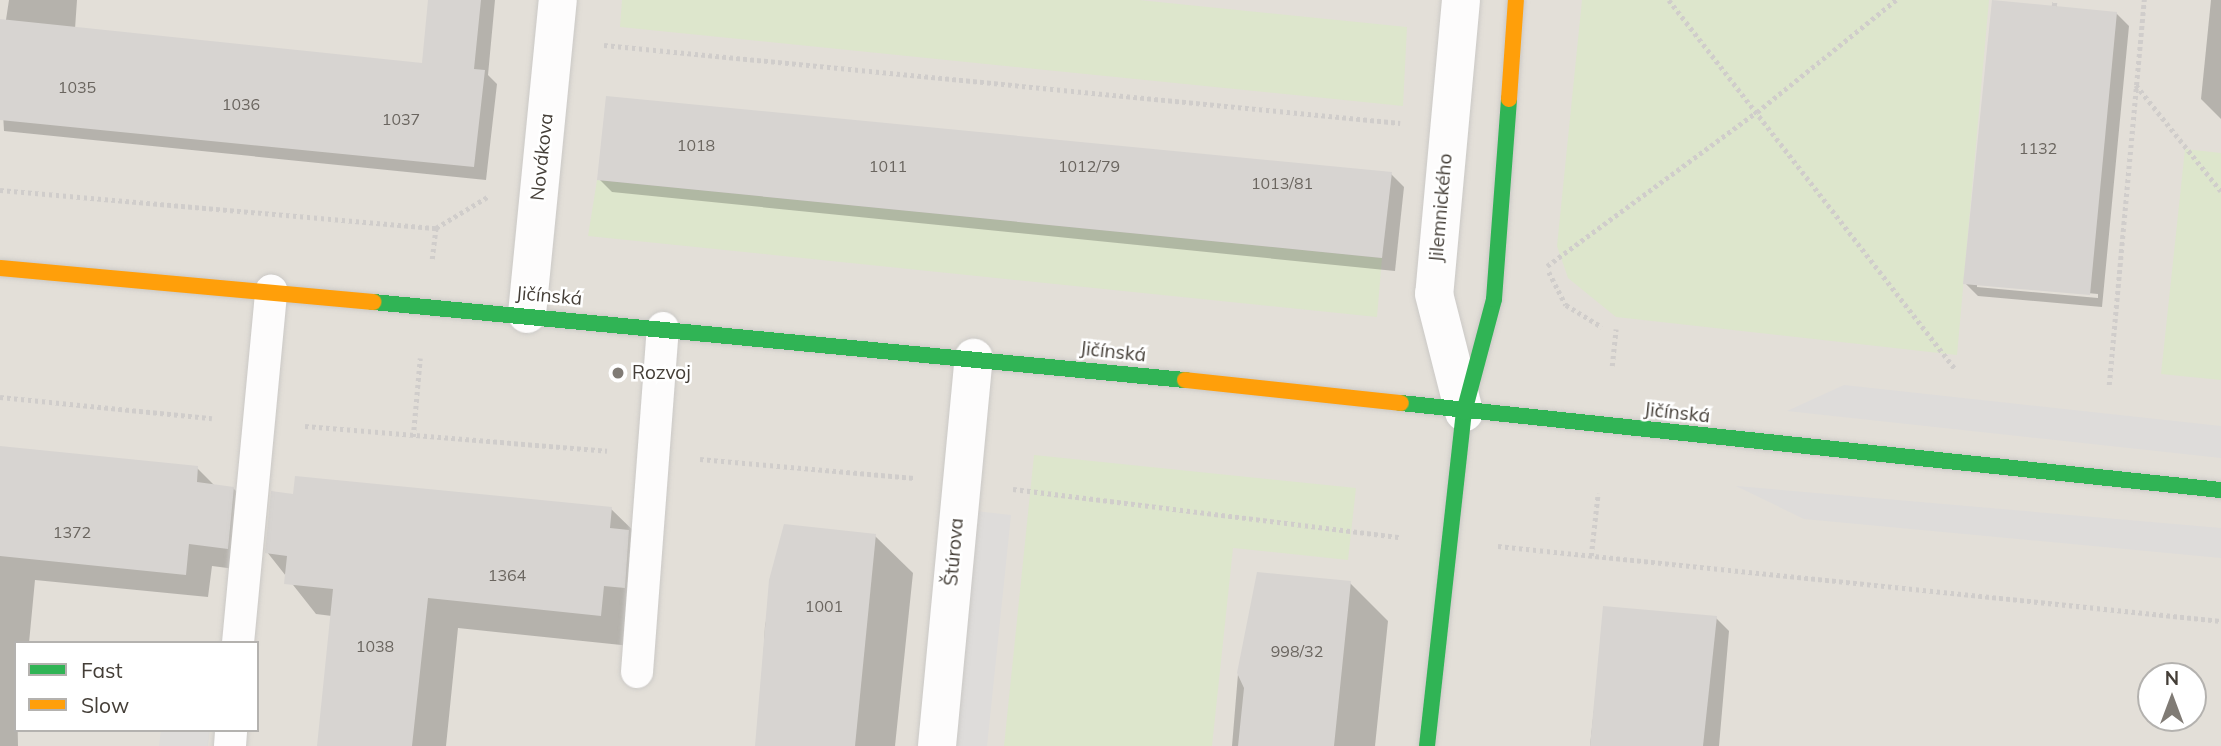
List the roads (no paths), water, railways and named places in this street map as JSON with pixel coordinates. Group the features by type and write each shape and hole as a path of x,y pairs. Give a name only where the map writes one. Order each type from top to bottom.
{"street":[{"name":"Novákova","path":"527,314 558,0"},
{"name":"Jilemnického","path":"1461,0 1434,294 1464,412"},
{"name":"Jilemnického","path":"1427,746 1464,412 1494,299 1516,0"},
{"name":"Jičínská","path":"0,268 527,314 974,358 1464,412 2221,490"},
{"name":"Štúrova","path":"937,746 974,358"}],"lane":[{"path":"238,641 271,291"},
{"path":"637,672 663,328"}],"place":[{"name":"Rozvoj","path":"618,373"}]}
